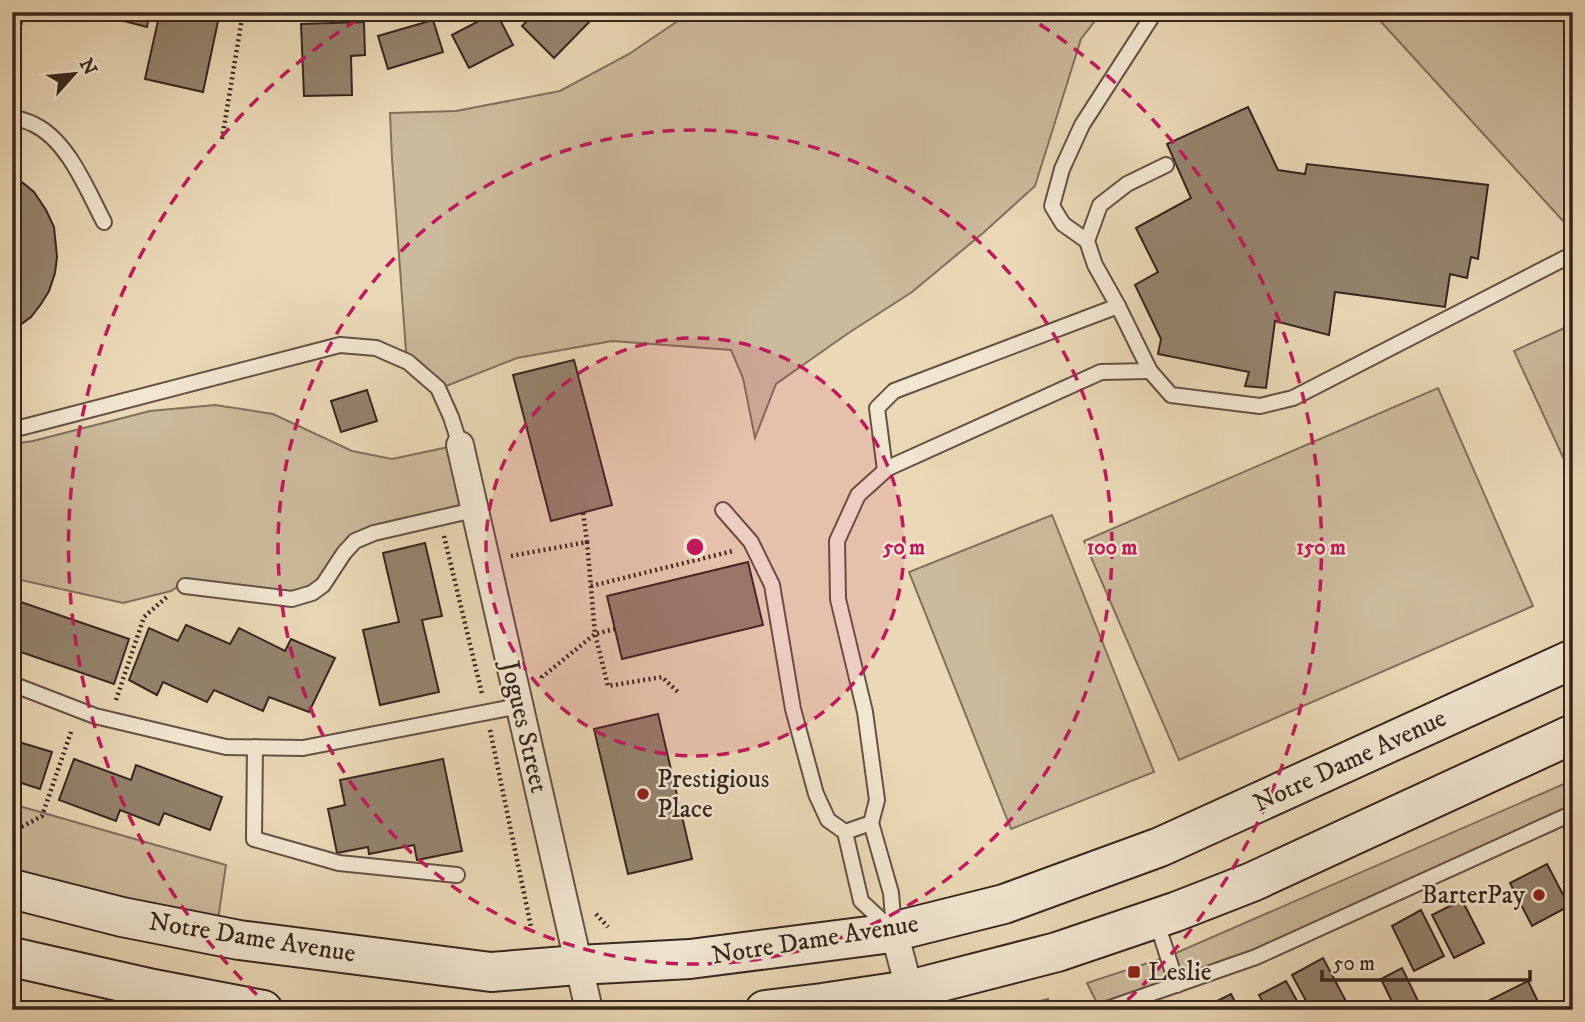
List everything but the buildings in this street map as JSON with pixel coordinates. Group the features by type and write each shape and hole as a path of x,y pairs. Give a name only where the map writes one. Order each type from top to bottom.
{"main road":[{"name":"Notre Dame Avenue","path":"12,889 122,917 239,940 491,972 690,959 894,932 1004,904 1160,847 1573,659"},
{"path":"765,1010 822,1003 912,1000 1156,919 1252,882 1573,734"},
{"path":"12,957 153,989 263,1010"}],"street":[{"name":"Jogues Street","path":"460,444 589,1010"},
{"path":"894,932 912,1000"}],"lane":[{"path":"1152,12 1151,18 1082,125 1062,169 1052,206 1063,224 1087,241 1095,265 1150,371 1171,395 1260,406 1293,398 1573,254"},
{"path":"12,117 36,125 59,144 76,168 104,222"},
{"path":"1087,241 1100,205 1127,184 1166,166"},
{"path":"885,470 877,408 894,391 1118,306"},
{"path":"12,430 340,345 376,348 408,362 438,388 460,444"},
{"path":"894,932 891,893 871,823 877,800 864,712 838,599 837,541 858,495 885,470 1101,372 1150,371"},
{"path":"185,586 292,599 312,593 323,585 355,541 374,533 474,510"},
{"path":"723,510 753,545 772,586 793,709 817,794 828,820 845,832 861,901 894,932"},
{"path":"12,684 95,716 226,747 303,748 519,706"},
{"path":"255,747 254,839 339,863 457,875"},
{"path":"1104,1010 1256,957 1573,813"},
{"path":"845,832 871,823"},
{"path":"1156,919 1178,985"}],"path":[{"path":"222,139 243,12"},
{"path":"583,512 595,634 608,686 662,677 680,694"},
{"path":"486,561 587,542"},
{"path":"592,586 753,545"},
{"path":"120,687 144,617 163,599 185,586"},
{"path":"545,690 542,677 595,634 615,629"},
{"path":"12,832 42,816 67,745"},
{"path":"591,909 608,927"}],"shaded area":[{"path":"691,12 1102,12 1081,39 1035,186 912,292 776,384 755,438 743,378 731,350 612,341 517,358 436,390 407,365 390,113 456,111 560,91 629,54"},
{"path":"1372,12 1573,12 1573,217 1564,222"},
{"path":"1573,324 1573,479 1514,351"},
{"path":"1438,388 1533,606 1179,760 1084,541"},
{"path":"215,405 273,414 352,451 392,459 458,445 472,508 375,531 322,582 292,596 185,582 171,591 123,603 12,578 12,444 150,411"},
{"path":"1052,515 1154,772 1011,829 909,572"},
{"path":"1573,780 1573,811 1256,956 1100,1009 1087,983 1169,956"},
{"path":"12,804 226,865 216,933 12,885"},
{"path":"1048,999 1051,1010 1007,1010"}],"place":[{"name":"Prestigious Place","path":"643,794"},
{"name":"BarterPay","path":"1539,895"},
{"name":"Leslie","path":"1134,972"}]}
